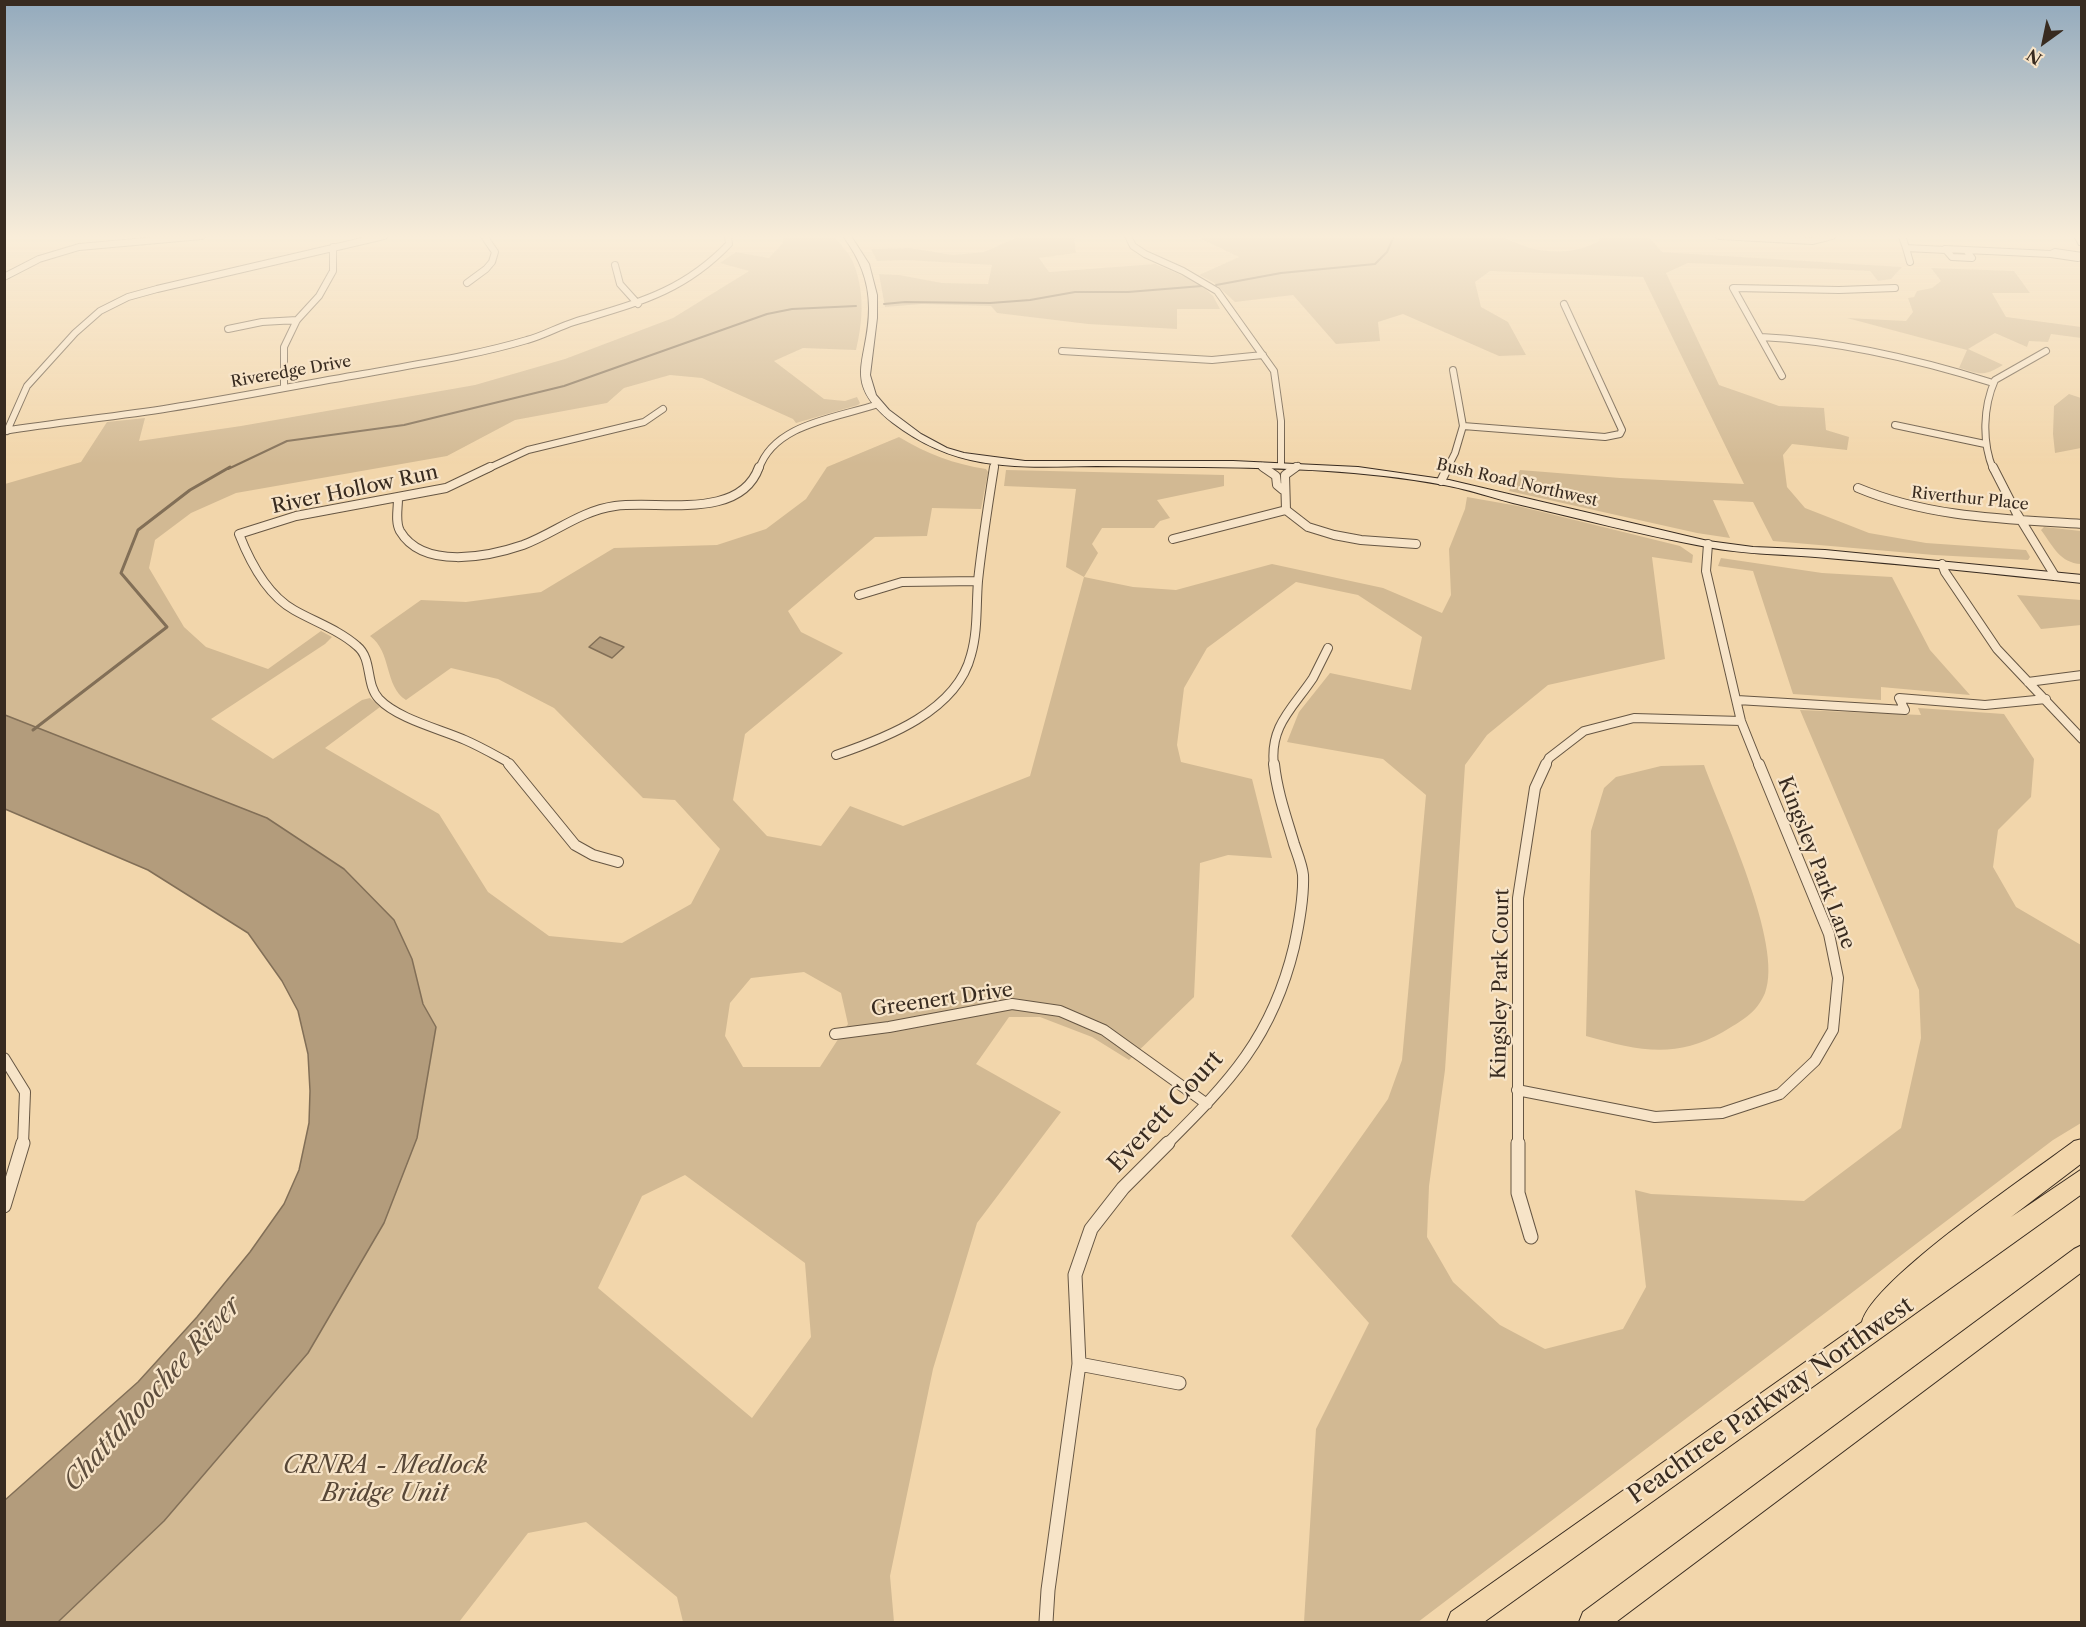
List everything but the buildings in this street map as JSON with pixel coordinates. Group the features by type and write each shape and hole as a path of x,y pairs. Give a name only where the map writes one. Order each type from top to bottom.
{"highway":[{"path":"1865,1335 1892,1297 1936,1259 2082,1149"},
{"name":"Peachtree Parkway Northwest","path":"1461,1623 2082,1180"},
{"path":"1593,1623 2082,1257"}],"street":[{"path":"6,431 27,387 75,333 99,312"},
{"path":"284,387 284,347 297,320 304,312"},
{"name":"Riveredge Drive","path":"6,431 63,421 139,414 490,350 528,340 571,323 610,312"},
{"path":"398,498 399,529 412,546 437,555 474,556 526,544 597,510 620,505 701,506 725,499 754,484 763,453 773,443 792,433 878,404 866,388 864,378 873,312"},
{"path":"1232,312 1274,371 1281,421 1281,465"},
{"path":"1463,426 1605,437 1618,437 1621,434 1622,430 1568,312"},
{"path":"1747,312 1782,376"},
{"path":"228,329 262,322 297,320"},
{"path":"1761,337 1858,346 1993,383 2046,351"},
{"path":"1062,351 1212,360 1263,355"},
{"path":"1441,481 1455,453 1463,426 1453,370"},
{"path":"1993,383 1985,444 1996,473 2055,576"},
{"name":"Bush Road Northwest","path":"878,404 905,427 943,450 995,461 1281,465 1441,481 1708,544 1753,550 1942,564 2082,579"},
{"name":"River Hollow Run","path":"618,862 593,855 575,845 506,761 467,741 399,713 379,699 371,685 366,658 360,648 345,636 291,609 271,592 246,552 239,534 296,516 446,489 528,450 644,422 663,409"},
{"path":"1895,425 1985,444"},
{"path":"836,755 861,747 934,706 951,692 963,675 973,646 978,581 995,461"},
{"path":"1261,466 1276,476 1277,485 1283,490"},
{"path":"1298,466 1285,475 1286,485 1283,490 1286,510 1306,526 1328,534 1389,543 1416,544"},
{"name":"Riverthur Place","path":"1858,488 1882,500 1912,507 2082,525"},
{"path":"1173,539 1196,531 1286,510"},
{"name":"Kingsley Park Lane","path":"1517,1090 1655,1117 1722,1113 1780,1094 1815,1061 1833,1030 1838,978 1829,934 1742,721 1706,571 1708,544"},
{"path":"1942,564 1997,650 2082,739"},
{"path":"859,595 890,584 931,580 978,581"},
{"name":"Everett Court","path":"1046,1623 1048,1590 1079,1364 1075,1275 1090,1229 1123,1188 1207,1104 1258,1041 1275,1008 1287,976 1299,926 1304,873 1276,787 1272,750 1281,721 1313,676 1328,648"},
{"path":"2028,682 2082,675"},
{"path":"1737,700 1905,710 1899,698 1985,705 2046,699"},
{"name":"Kingsley Park Court","path":"1531,1237 1518,1193 1518,898 1535,788 1549,758 1584,731 1634,718 1742,721"},
{"name":"Greenert Drive","path":"835,1034 889,1028 1012,1004 1060,1011 1104,1030 1207,1104"},
{"path":"4,1058 25,1092 23,1148 4,1206"},
{"path":"1079,1364 1179,1383"}],"green space":[{"name":"CRNRA - Medlock Bridge Unit","path":"683,312 861,312 856,350 803,348 774,361 824,399 845,401 857,397 860,403 796,423 793,419 702,378 670,375 624,388 607,403 515,420 447,456 236,493 191,513 155,540 149,568 184,627 206,647 268,669 321,631 332,637 325,644 211,719 273,759 362,700 370,698 380,707 325,748 439,814 488,892 549,936 622,943 691,904 720,849 675,800 643,798 554,708 498,679 451,668 406,700 394,686 382,651 370,636 421,600 466,602 541,592 614,548 717,545 766,529 806,499 827,467 899,437 941,457 986,469 988,472 981,509 932,508 927,536 875,537 788,611 801,632 843,653 745,734 733,800 767,836 821,846 850,806 903,826 1030,776 1084,577 1133,587 1176,590 1272,564 1383,588 1442,613 1451,595 1449,549 1465,509 1467,497 1518,506 1680,546 1693,555 1692,563 1652,557 1665,659 1548,685 1487,735 1465,765 1445,1070 1429,1186 1427,1237 1453,1282 1500,1325 1545,1349 1623,1329 1646,1287 1635,1190 1651,1194 1804,1201 1901,1128 1921,1038 1919,990 1800,710 1921,715 1918,708 2004,714 2034,759 2031,797 1998,830 1993,867 2016,907 2081,945 2081,1123 2053,1140 1418,1622 1304,1622 1316,1429 1369,1323 1291,1236 1388,1099 1402,1060 1426,795 1383,759 1287,742 1299,712 1330,673 1411,690 1422,637 1358,595 1296,582 1207,648 1184,688 1177,745 1181,762 1252,779 1272,858 1228,855 1200,863 1194,997 1129,1060 1092,1037 1040,1017 1009,1017 976,1064 1061,1112 977,1223 933,1369 890,1576 894,1622 683,1622 677,1597 586,1522 528,1533 459,1622 59,1622 164,1521 308,1353 384,1223 417,1137 436,1027 423,1004 412,959 394,920 344,869 267,818 5,715 5,484 81,462 107,422 145,418 139,441 241,426 475,385 565,359 673,318","holes":["804,972 841,993 848,1024 820,1067 743,1067 725,1036 730,1003 751,978","685,1175 805,1263 811,1337 752,1418 598,1288 642,1196"]},
{"path":"1177,312 1177,329 1088,324 997,313"},
{"path":"1308,312 1490,312 1508,322 1526,355 1499,356 1403,314 1378,322 1380,341 1336,344"},
{"path":"1660,312 1684,312 1719,385 1779,406 1824,408 1826,430 1849,437 1847,450 1792,444 1783,455 1787,487 1805,508 1869,533 1926,543 2026,550 2030,557 2028,560 1934,555 1773,541 1753,502 1713,500 1730,538 1697,533 1509,491 1520,470 1744,484"},
{"path":"1913,312 2003,312 2006,317 2081,327 2081,338 2051,334 2048,342 2029,341 2027,347 1995,333 1968,349 2003,365 1981,373 1959,368 1967,350 1847,318 1906,321"},
{"path":"2069,394 2081,398 2081,448 2055,453 2054,406"},
{"path":"1006,470 1224,475 1224,486 1157,500 1170,518 1160,521 1154,528 1102,528 1092,544 1098,553 1084,577 1066,567 1076,489 1004,486"},
{"path":"2044,527 2081,531 2081,564 2068,561 2058,553 2041,530"},
{"path":"1721,558 1822,573 1892,577 1930,650 1970,695 1881,687 1881,700 1793,694 1753,571 1718,566"},
{"path":"2017,595 2081,600 2081,625 2041,629"},
{"path":"1704,765 1759,913 1769,971 1765,993 1753,1012 1742,1020 1705,1041 1688,1046 1655,1050 1586,1036 1591,831 1604,788 1616,777 1661,766"}],"water":[{"path":"600,637 624,647 612,658 589,647"},
{"name":"Chattahoochee River","path":"5,715 267,818 344,869 394,920 412,959 423,1004 436,1027 417,1138 384,1223 308,1353 164,1521 58,1622 5,1622 5,1500 138,1382 197,1317 250,1252 284,1204 299,1170 309,1123 308,1054 298,1011 282,981 248,933 148,870 5,809"}],"waterway":[{"path":"228,469 287,441 404,425 564,386 777,312"},
{"path":"33,730 167,627 121,573 138,530 190,490 230,467"}]}
